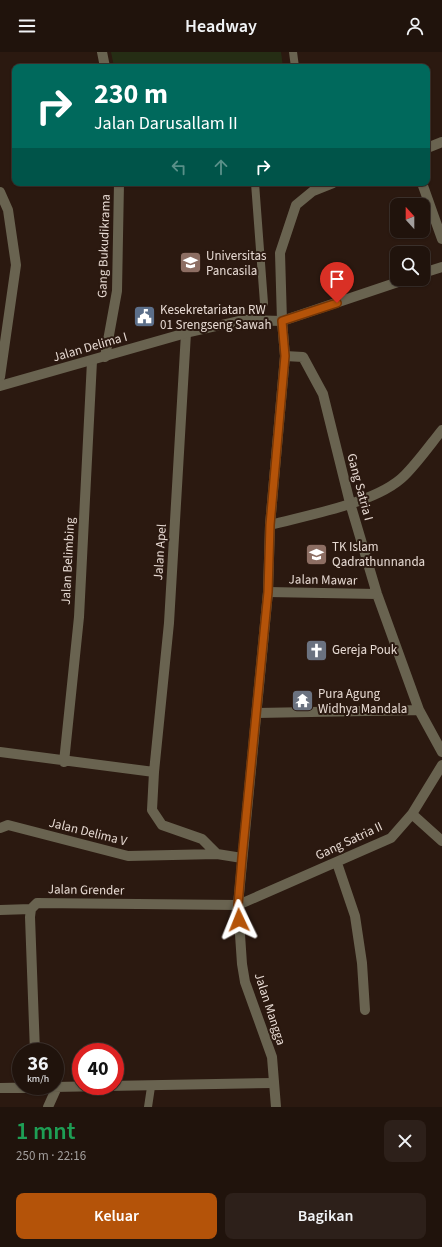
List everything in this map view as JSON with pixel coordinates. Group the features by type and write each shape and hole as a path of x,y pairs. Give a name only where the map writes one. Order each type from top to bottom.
{"street":[{"path":"102,52 104,64"},
{"path":"430,147 442,142"},
{"name":"Gang Bukudikrama","path":"105,357 117,291 119,186"},
{"name":"Jalan Mangga","path":"276,1107 272,1056 245,982 238,905 268,592 270,525 285,356 282,321 280,253 296,205 313,191 326,186"},
{"path":"423,186 442,239"},
{"path":"0,192 16,265 0,377"},
{"path":"430,271 442,267"},
{"path":"282,321 390,285"},
{"name":"Jalan Delima I","path":"0,386 186,333 243,320 282,321"},
{"name":"Jalan Apel","path":"186,333 169,623 154,772 152,810 162,825 202,839 217,854"},
{"name":"Gang Satria I","path":"285,356 303,357 323,394 350,503 377,594 419,710 442,752"},
{"name":"Jalan Belimbing","path":"64,762 78,616 92,361"},
{"path":"270,525 350,503 385,490 404,476 442,430"},
{"name":"Jalan Mawar","path":"268,592 377,594"},
{"path":"257,713 419,710"},
{"path":"0,752 64,762 154,772"},
{"name":"Gang Satria II","path":"238,905 337,863 391,838 412,814 442,765"},
{"path":"412,814 442,841"},
{"name":"Jalan Delima V","path":"0,828 8,825 128,856 217,854 242,858"},
{"path":"337,863 355,916 362,963 364,1010"},
{"name":"Jalan Grender","path":"0,910 31,909 37,903 238,905"},
{"path":"31,909 35,1043"},
{"path":"64,1087 151,1087 274,1084"},
{"path":"0,1088 12,1087"},
{"path":"48,1107 53,1095"}],"lane":[{"path":"293,52 295,64"},
{"path":"255,186 264,303"},
{"path":"148,1107 151,1087"}],"green space":[{"path":"111,52 281,52 283,64 113,64"}],"place":[{"name":"Universitas Pancasila","path":"190,263"},
{"name":"Kesekretariatan RW 01 Srengseng Sawah","path":"144,317"},
{"name":"TK Islam Qadrathunnanda","path":"317,554"},
{"name":"Gereja Pouk","path":"316,650"},
{"name":"Pura Agung Widhya Mandala","path":"303,701"}],"route":[{"path":"239,920 238,905 242,858 268,592 270,525 285,356 282,321 296,318 337,303"}]}
